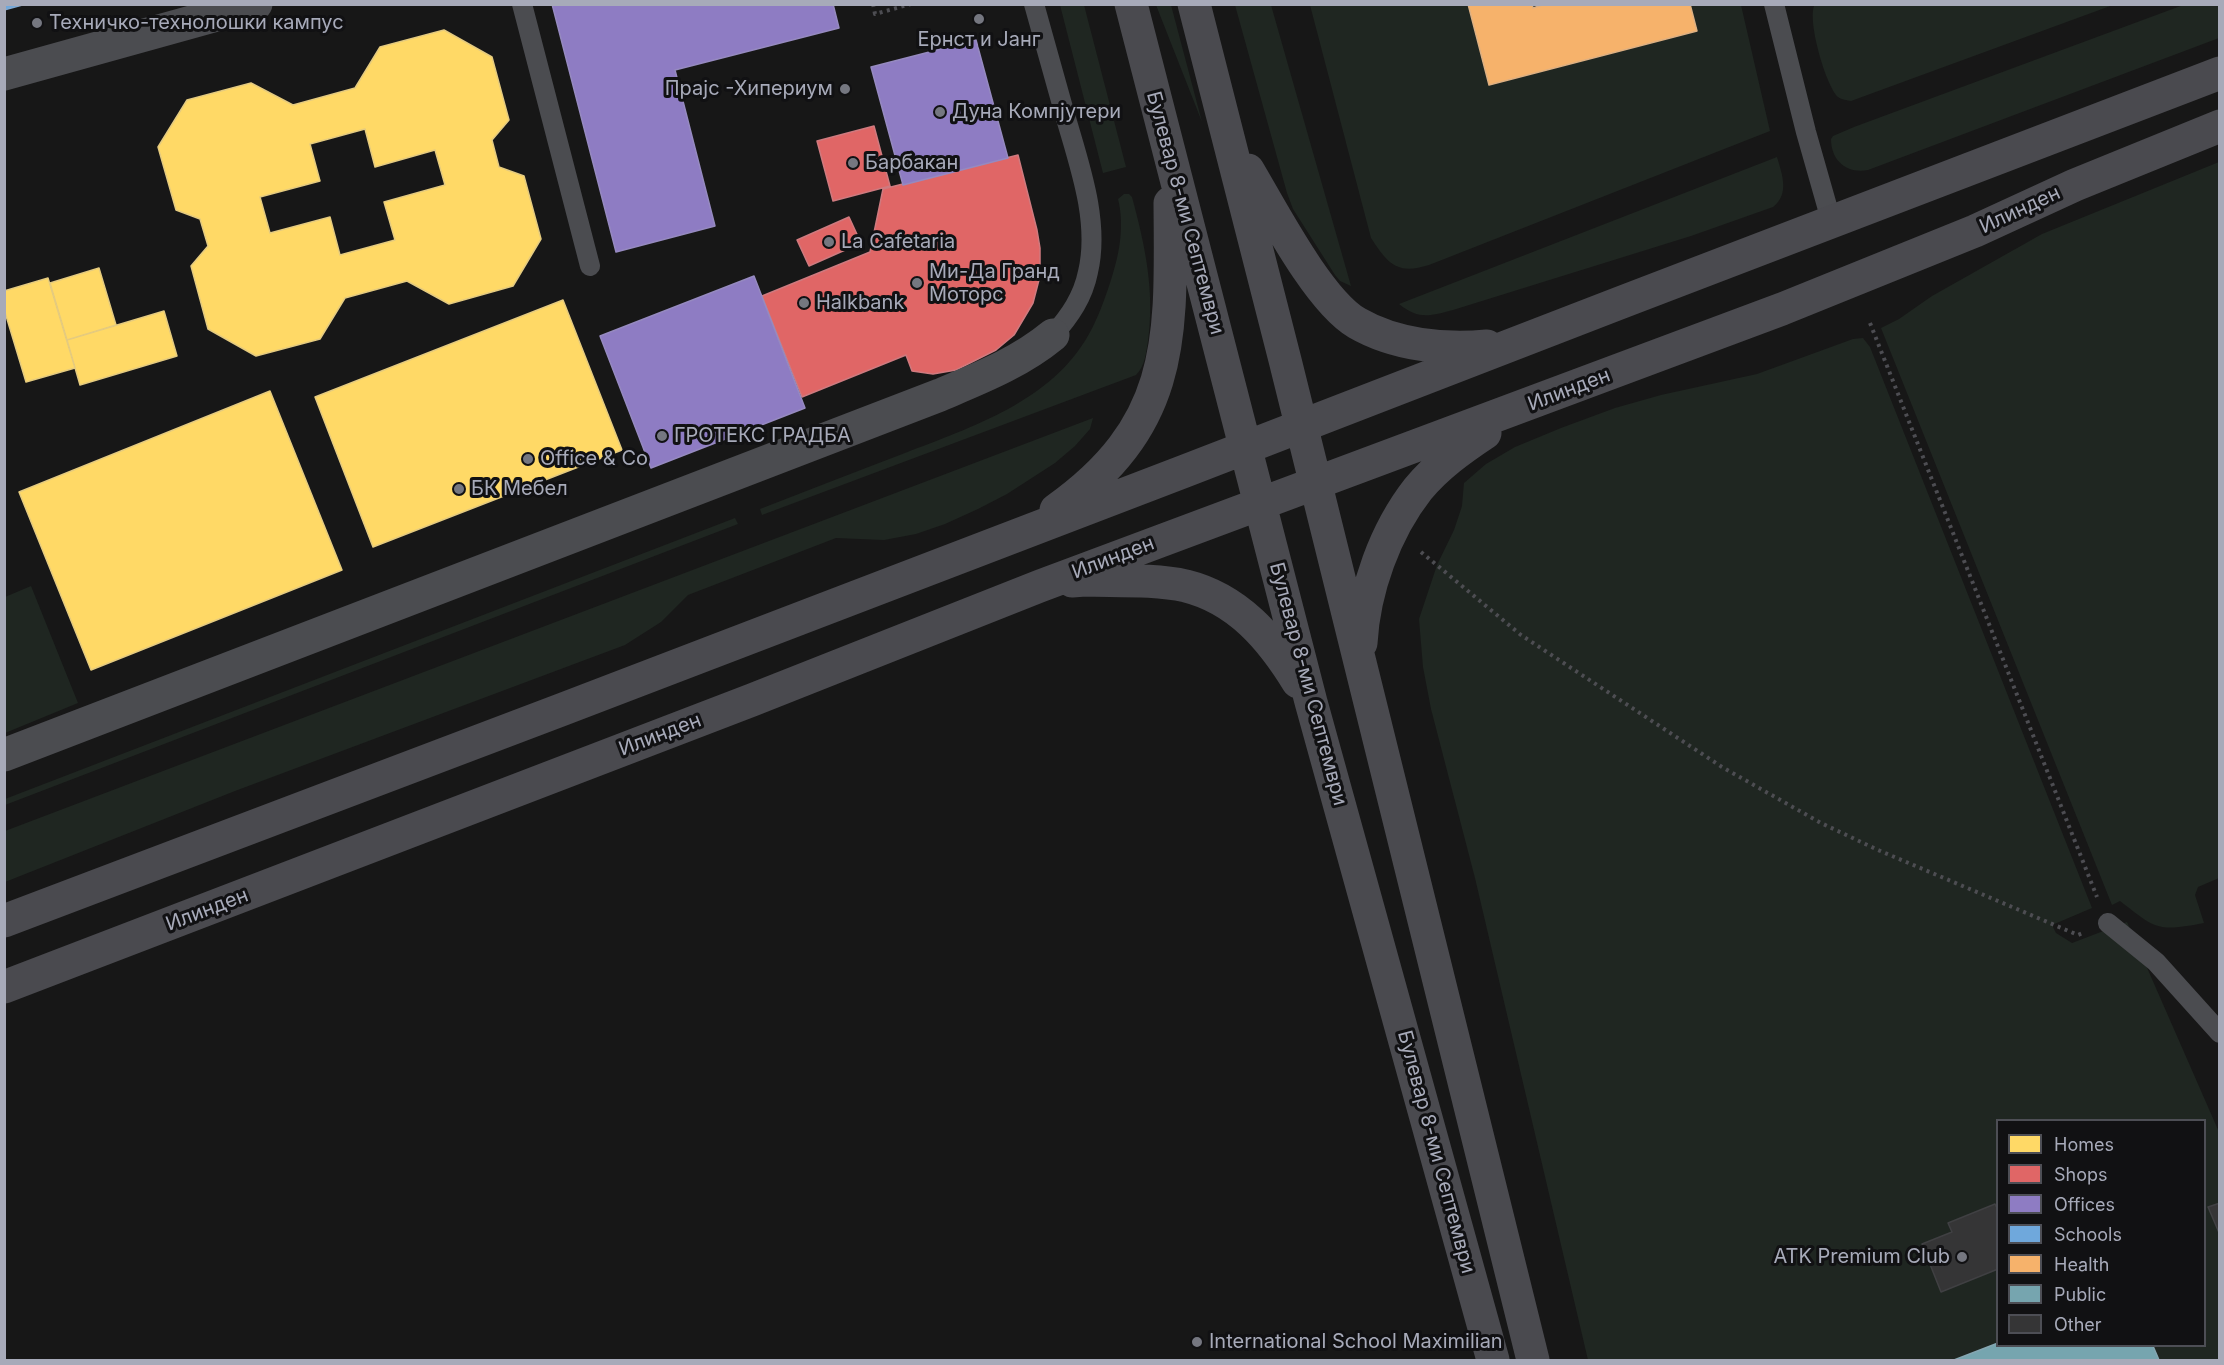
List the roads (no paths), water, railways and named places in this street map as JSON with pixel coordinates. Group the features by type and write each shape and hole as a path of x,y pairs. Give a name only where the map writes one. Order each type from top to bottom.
{"street":[{"path":"4,75 256,4"},
{"name":"Булевар 8-ми Септември","path":"1131,4 1311,702 1493,1360"},
{"name":"Булевар 8-ми Септември","path":"1194,4 1533,1360"},
{"path":"4,921 2220,73"},
{"name":"Илинден","path":"4,987 752,700 1040,586 1782,309 1975,231 2076,185 2220,126"},
{"path":"1229,138 1299,254 1330,298 1355,322 1375,332 1428,346 1467,348 1516,344"},
{"path":"1019,534 1072,499 1102,473 1134,432 1152,397 1164,357 1170,318 1169,153"},
{"path":"4,755 940,395 1006,366 1032,352 1053,335"},
{"path":"1365,684 1361,650 1362,622 1373,578 1407,504 1419,488 1449,458 1494,427 1538,401"},
{"path":"1040,586 1084,580 1184,586 1209,594 1245,615 1267,637 1311,702"}],"lane":[{"path":"522,4 590,266"},
{"path":"1034,4 1078,161 1091,228 1088,272 1079,301 1066,321 1053,335"},
{"path":"1774,4 1831,220"},
{"path":"2108,923 2156,962 2220,1033"}],"place":[{"name":"Ернст и Јанг","path":"979,19"},
{"name":"Техничко-технолошки кампус","path":"37,23"},
{"name":"Прајс -Хипериум","path":"845,89"},
{"name":"Дуна Компјутери","path":"940,112"},
{"name":"Барбакан","path":"853,163"},
{"name":"La Cafetaria","path":"829,242"},
{"name":"Ми-Да Гранд Моторс","path":"917,283"},
{"name":"Halkbank","path":"804,303"},
{"name":"ГРОТЕКС ГРАДБА","path":"662,436"},
{"name":"Office & Co","path":"528,459"},
{"name":"БК Мебел","path":"459,489"},
{"name":"ATK Premium Club","path":"1962,1257"},
{"name":"International School Maximilian","path":"1197,1342"}]}
